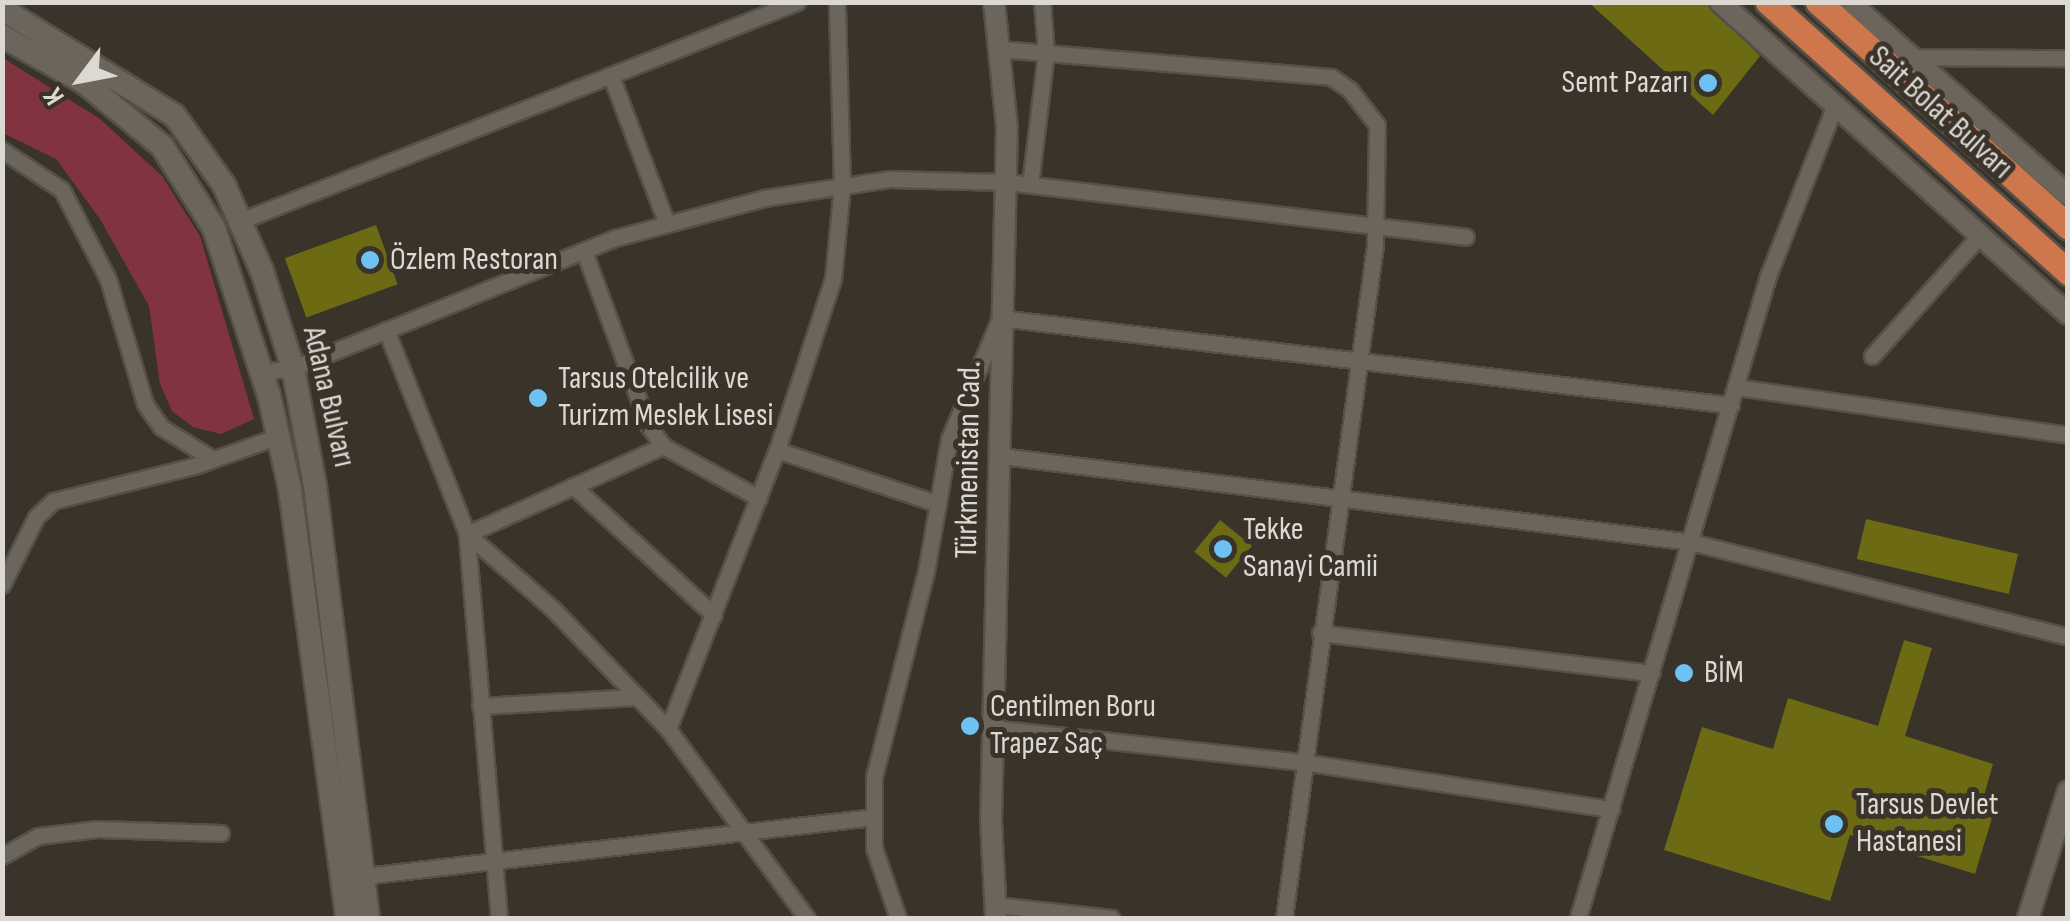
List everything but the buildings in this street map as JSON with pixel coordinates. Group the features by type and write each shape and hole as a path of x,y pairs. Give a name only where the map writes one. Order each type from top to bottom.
{"highway":[{"name":"Sait Bolat Bulvarı","path":"1768,2 2068,272"},
{"path":"1818,2 2068,226"}],"main road":[{"name":"Adana Bulvarı","path":"2,9 175,116 240,220 293,368 318,504 368,918"},
{"name":"Adana Bulvarı","path":"2,36 85,83 162,146 214,228 279,436 346,918"}],"street":[{"path":"240,220 797,2"},
{"path":"668,729 777,450 833,278 842,186 837,2"},
{"name":"Türkmenistan Cad.","path":"994,2 1006,182 993,728 996,912"},
{"path":"1030,185 1046,53 1042,2"},
{"path":"1720,2 2068,314"},
{"path":"1850,2 2068,195"},
{"path":"999,49 1331,76 1378,125 1377,221 1284,918"},
{"path":"1911,56 2068,58"},
{"path":"611,76 668,224"},
{"path":"1578,918 1768,276 1835,106"},
{"path":"2,150 62,190 108,279 144,404 161,427 211,458"},
{"path":"262,372 293,368 584,251 668,224 889,179 1006,182 1377,221 1466,237"},
{"path":"1872,356 1980,236"},
{"path":"584,251 648,424 663,446 759,498"},
{"path":"898,918 874,848 874,777 938,504 949,439 1000,318 1730,405"},
{"path":"386,330 467,534 500,918"},
{"path":"1736,388 2068,435"},
{"path":"2,585 36,517 53,501 279,436"},
{"path":"467,534 663,446"},
{"path":"777,450 938,504"},
{"path":"1001,456 1691,542 2068,637"},
{"path":"573,486 714,615"},
{"path":"467,534 668,729 807,918"},
{"path":"1320,634 1652,672"},
{"path":"480,706 637,697"},
{"path":"993,728 1303,762 1611,808"},
{"path":"2028,918 2068,792"},
{"path":"364,876 494,858 746,835 874,817"},
{"path":"2,856 38,836 98,829 220,833"},
{"path":"996,912 1112,918"}],"shaded area":[{"path":"3,58 100,119 162,176 200,236 254,419 221,434 193,427 172,411 160,384 149,306 100,219 56,159 3,133"}],"place":[{"name":"Semt Pazarı","path":"1708,83"},
{"name":"Özlem Restoran","path":"370,260"},
{"name":"Tarsus Otelcilik ve Turizm Meslek Lisesi","path":"538,398"},
{"name":"Tekke Sanayi Camii","path":"1223,549"},
{"name":"BİM","path":"1684,673"},
{"name":"Centilmen Boru Trapez Saç","path":"970,726"},
{"name":"Tarsus Devlet Hastanesi","path":"1834,824"}]}
